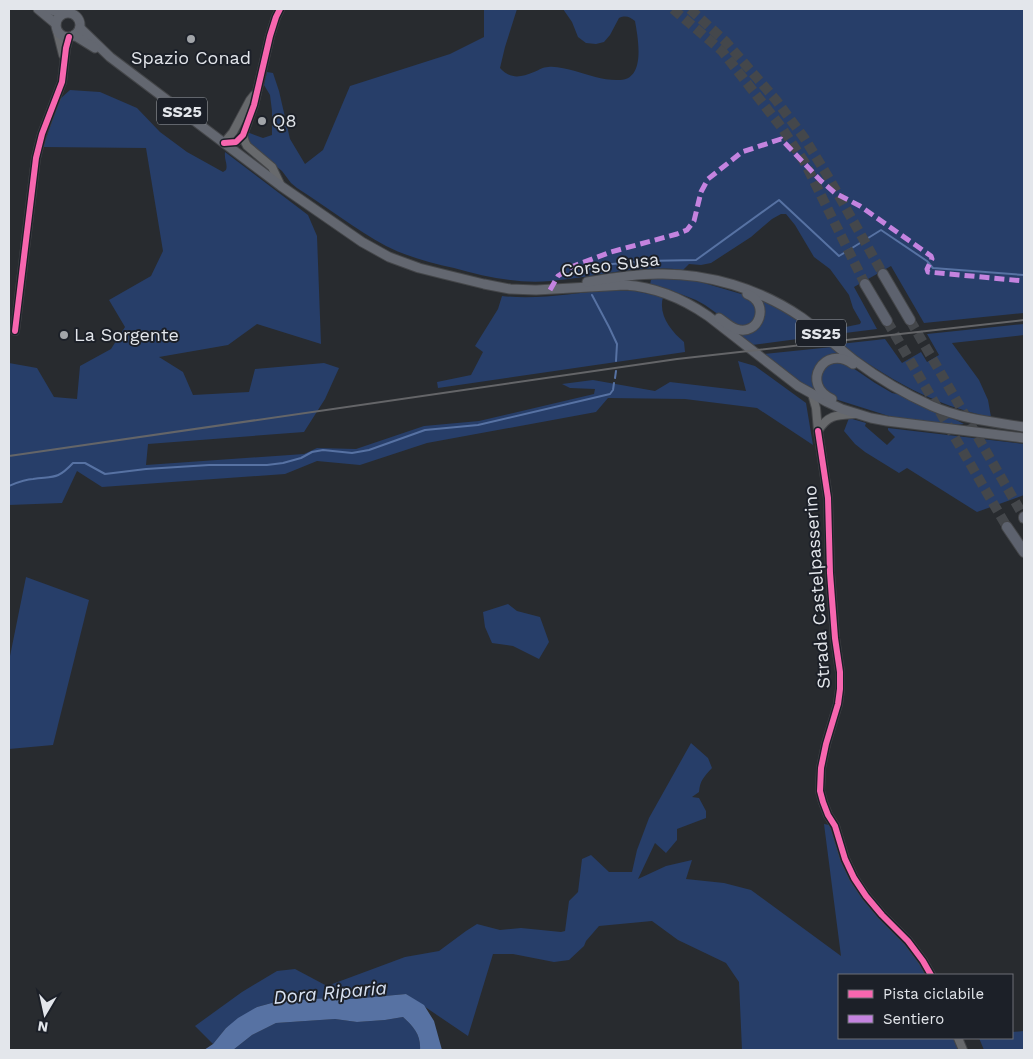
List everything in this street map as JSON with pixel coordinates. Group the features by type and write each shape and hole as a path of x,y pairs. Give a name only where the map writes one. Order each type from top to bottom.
{"highway":[{"path":"883,274 910,320"},
{"path":"865,284 887,321"},
{"path":"1007,527 1024,552"}],"main road":[{"name":"SS25","path":"38,9 62,36 74,33 79,21 75,15 69,12 62,14 50,9"},
{"path":"56,27 58,17 62,14"},
{"name":"Corso Susa","path":"74,33 110,57 281,186 362,242 396,260 427,270 498,287 522,290 636,286 661,291 684,301 708,316 786,378 827,402 870,418 1024,438"},
{"name":"Corso Susa","path":"550,290 608,278 648,274 673,274 707,278 752,291 786,308 855,360 915,398 949,412 984,421 1024,426"},
{"path":"684,301 703,306 736,329 746,330 756,324 759,319 760,309 755,298 718,285 707,278"},
{"path":"857,414 849,406 829,398 820,390 817,377 824,363 834,358 848,360 876,381 892,385"}],"street":[{"path":"224,143 236,142 243,135 254,105 255,94 270,36 280,9"},
{"path":"56,27 64,58"},
{"path":"15,331 35,179 36,158 42,134 62,82 64,58 74,33"},
{"path":"224,143 233,132 255,94"},
{"path":"243,135 247,146 272,167 281,186"},
{"name":"Strada Castelpasserino","path":"812,394 816,408 828,498 830,573 840,681 838,704 821,768 820,790 828,815 835,826 845,859 854,878 882,915 908,941 930,974"},
{"path":"818,430 827,419 842,414 857,414"}],"shaded area":[{"path":"484,9 517,9 500,68 511,76 520,76 544,68 555,67 603,79 620,80 628,78 634,73 637,65 638,37 635,21 628,17 619,18 604,42 596,44 586,43 578,37 572,22 563,9 1024,9 1024,313 924,323 891,266 854,287 877,329 837,334 836,329 860,324 861,322 853,308 849,295 830,269 814,257 795,225 786,214 781,214 772,219 751,237 711,263 701,265 689,264 683,270 634,270 539,282 514,281 478,274 420,259 386,246 297,188 282,171 249,144 247,132 263,138 272,135 270,95 264,85 267,72 273,73 290,139 305,164 323,150 350,86 450,54 484,37"},
{"path":"70,90 100,92 137,108 160,132 187,152 223,172 226,170 225,152 308,215 317,236 321,344 257,324 228,345 159,357 183,372 193,395 249,392 255,369 324,363 339,368 325,399 304,432 148,444 146,465 304,454 317,448 356,449 424,426 479,421 594,394 595,389 570,388 562,384 593,380 655,391 670,382 746,391 738,361 755,366 806,403 813,445 757,408 685,399 608,398 596,412 427,443 360,465 317,461 285,474 102,487 77,471 62,503 9,505 9,363 37,368 54,397 77,399 80,366 111,349 125,327 109,300 151,276 163,251 146,148 43,147 60,99"},
{"path":"653,278 676,278 697,281 748,296 756,304 756,320 743,328 729,322 696,300 665,288 650,285"},
{"path":"610,290 635,291 663,297 662,310 664,316 670,328 684,342 685,352 438,388 437,382 471,375 483,352 475,346 498,309 502,296 543,297"},
{"path":"758,298 793,317 820,336 752,345 736,332 757,328"},
{"path":"1024,324 1024,335 952,343 979,380 988,400 991,417 950,406 912,389 875,368 840,344 885,339 902,363 921,352 927,362 939,355 927,334"},
{"path":"832,347 843,356 820,363 818,393 794,378 764,354"},
{"path":"837,362 850,366 892,393 901,395 938,414 964,424 955,425 892,417 835,399 822,387 821,374 827,365"},
{"path":"849,418 866,423 865,426 887,445 895,437 888,428 1024,444 1024,495 977,512 907,468 899,473 865,452 844,431"},
{"path":"26,577 89,600 53,745 9,749 9,661"},
{"path":"508,604 517,611 540,617 549,642 539,659 513,646 492,643 485,627 483,612"},
{"path":"691,743 708,758 712,768 701,782 699,792 692,797 699,798 706,811 706,818 677,829 677,840 666,853 655,843 638,879 666,866 692,860 686,879 724,883 751,890 841,956 824,824 835,826 847,864 928,974 838,974 838,1039 958,1039 963,1050 742,1050 739,982 726,963 678,940 652,921 599,926 584,946 569,960 554,962 513,954 493,954 468,1036 406,994 352,999 330,998 279,1001 257,1007 226,1028 213,1044 195,1026 242,992 277,971 295,969 327,986 405,957 439,951 477,924 500,930 521,928 565,931 569,901 578,892 582,859 591,855 609,872 632,872 637,850 649,818"},
{"path":"406,994 424,1005 434,1021 442,1050 420,1050 416,1032 403,1017 357,1022 335,1019 276,1023 252,1035 233,1050 204,1050 213,1044 226,1028 238,1018 257,1007 279,1001 330,998 352,999"},
{"path":"403,1017 416,1032 420,1050 233,1050 252,1035 276,1023 335,1019 357,1022"},
{"path":"1024,1031 1024,1050 984,1050 979,1039 1013,1039 1013,1032"}],"waterway":[{"path":"587,272 591,266 644,261 696,260 779,200 839,256 881,230 927,261 933,268 1024,275"},
{"path":"592,295 617,344 616,361"},
{"path":"615,378 616,371"},
{"path":"9,486 21,481 59,475 73,463 85,463 105,474 209,465 267,465 283,463 323,450 352,453 369,450 425,430 478,425 610,394 614,383"}],"tunnel":[{"path":"673,9 722,51 782,128 805,163 865,284"},
{"path":"690,9 726,42 776,100 805,139 883,274"},
{"path":"910,320 1024,517"},
{"path":"887,321 1007,527"}],"railway":[{"path":"9,456 677,359 1024,320"}],"marked path":[{"path":"550,290 558,276 571,267 611,252 687,230 694,221 701,192 708,179 742,152 781,139 835,193 860,206 931,256 932,259 927,269 928,272 1024,281"}],"cycle path":[{"path":"224,143 236,142 243,135 254,105 270,36 280,9"},
{"path":"15,331 36,158 42,134 62,82 69,37"},
{"path":"818,431 828,498 830,573 835,638 840,672 838,704 821,768 820,791 854,878 882,915 908,941 930,974"}],"place":[{"name":"Spazio Conad","path":"191,39"},
{"name":"Q8","path":"262,121"},
{"name":"La Sorgente","path":"64,335"}],"water label":[{"name":"Dora Riparia","path":"330,992"}]}
